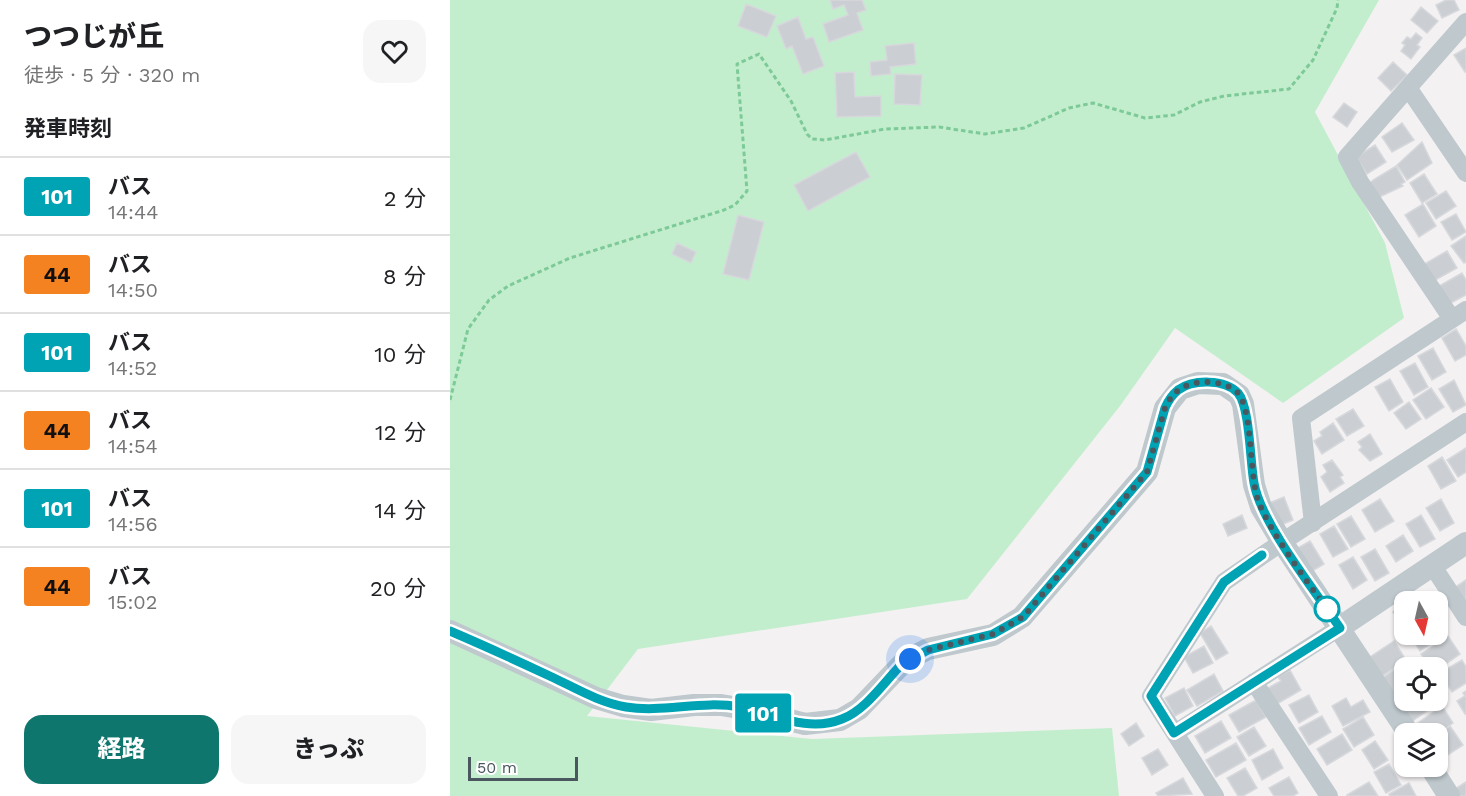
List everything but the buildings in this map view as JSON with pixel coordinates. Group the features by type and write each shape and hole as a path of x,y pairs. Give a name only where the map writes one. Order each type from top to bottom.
{"street":[{"path":"1313,523 1301,418 1459,314 1360,182 1347,157 1466,22"},
{"path":"1409,89 1466,173"},
{"path":"450,631 596,698 623,706 651,710 694,705 722,705 805,724 840,720 860,709 902,664 910,659 928,650 993,634 1023,617 1147,472 1165,408 1170,399 1180,389 1198,383 1223,384 1239,395 1245,413 1258,499 1282,542 1402,723"},
{"path":"1215,796 1151,696 1224,582 1466,422"},
{"path":"1174,733 1340,628 1466,543"},
{"path":"1432,565 1466,617"},
{"path":"1254,682 1329,796"},
{"path":"1437,777 1449,796"}],"path":[{"path":"450,400 468,329 489,300 508,286 570,258 638,236 653,234 735,205 747,191 737,64 759,54 791,101 807,134 812,139 825,140 885,129 939,128 985,134 1024,128 1069,108 1093,103 1145,118 1174,115 1200,102 1224,96 1289,89 1313,60 1338,9 1338,0"}],"green space":[{"path":"450,0 1379,0 1315,112 1385,243 1404,318 1283,403 1175,328 1120,406 967,599 638,649 587,716 812,739 1112,728 1119,796 450,796"}],"bus line":[{"name":"101","path":"450,631 611,704 651,710 709,704 738,707 805,724 817,725 840,720 860,709 879,687 910,659 928,650 993,634 1023,617 1147,472 1165,408 1170,399 1180,389 1198,383 1223,384 1232,388 1239,395 1245,413 1254,485 1261,507 1340,628 1174,733 1151,696 1224,582 1262,555"}],"route":[{"path":"910,659 928,650 993,634 1023,617 1147,472 1165,408 1170,399 1180,389 1198,383 1223,384 1232,388 1239,395 1245,413 1254,485 1261,507 1327,609"}]}
